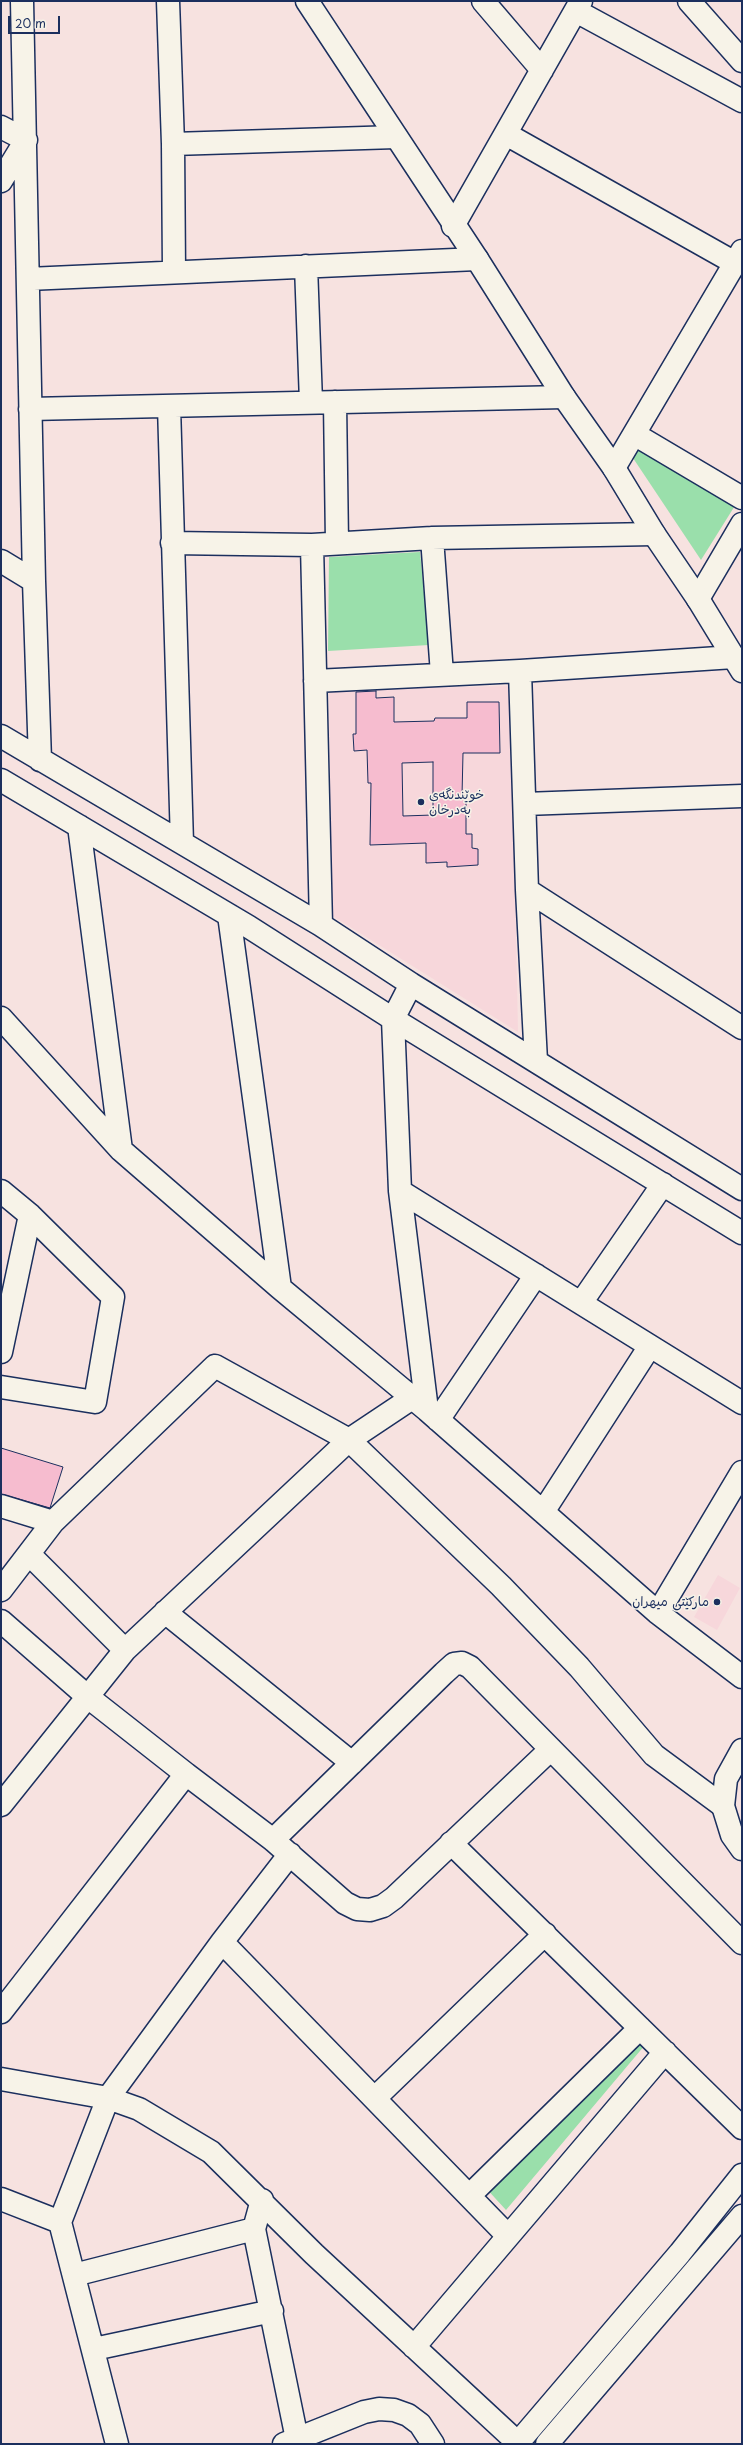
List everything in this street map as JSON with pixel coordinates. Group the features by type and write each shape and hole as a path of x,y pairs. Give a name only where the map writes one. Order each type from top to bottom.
{"street":[{"path":"22,1 34,581 40,760"},
{"path":"168,1 173,144 174,272"},
{"path":"307,1 453,226 477,258 564,397 614,468 654,534 698,599 738,664 442,674 315,681"},
{"path":"483,1 542,70"},
{"path":"689,1 742,61"},
{"path":"453,226 578,6 742,101"},
{"path":"1,127 26,140"},
{"path":"506,134 738,257 614,468"},
{"path":"173,144 396,137"},
{"path":"1,181 26,140"},
{"path":"28,278 477,258"},
{"path":"306,266 311,402"},
{"path":"30,409 564,397"},
{"path":"335,402 337,543"},
{"path":"169,406 182,843"},
{"path":"634,434 742,498"},
{"path":"698,599 742,524"},
{"path":"172,543 312,544 432,538 654,534"},
{"path":"432,538 442,674"},
{"path":"312,544 322,925"},
{"path":"1,561 34,581"},
{"path":"520,671 527,890 536,1061"},
{"path":"1,736 322,925 412,984 742,1189"},
{"path":"1,780 229,915 393,1019 742,1233"},
{"path":"525,804 742,796"},
{"path":"78,826 121,1150"},
{"path":"527,890 742,1028"},
{"path":"229,915 280,1288"},
{"path":"412,984 393,1019 400,1191 426,1409"},
{"path":"1,1018 121,1150 280,1288 426,1409 658,1612 742,1677"},
{"path":"582,1303 663,1184"},
{"path":"1,1191 30,1215 113,1297 95,1402 1,1387"},
{"path":"400,1191 742,1403"},
{"path":"1,1352 30,1215"},
{"path":"1,1805 125,1650 348,1440 426,1409 536,1275"},
{"path":"543,1512 650,1346"},
{"path":"1,1590 53,1522 215,1366 348,1440 501,1586 558,1645 654,1755 723,1806"},
{"path":"658,1612 742,1472"},
{"path":"1,1506 53,1522"},
{"path":"30,1554 125,1650"},
{"path":"165,1612 352,1763"},
{"path":"1,1621 88,1696 186,1774 273,1840 345,1903 357,1909 370,1910 383,1906 394,1898 551,1749"},
{"path":"273,1840 444,1673 458,1663 470,1667 742,1943"},
{"path":"742,1750 726,1780 723,1806 732,1835 742,1849"},
{"path":"1,2012 186,1774"},
{"path":"451,1843 742,2128"},
{"path":"117,2444 94,2349 60,2222 108,2098 222,1942 290,1854"},
{"path":"375,2098 545,1934"},
{"path":"222,1942 508,2236"},
{"path":"469,2196 640,2028"},
{"path":"414,2347 665,2052"},
{"path":"1,2079 108,2098 139,2109 184,2134 212,2152 262,2200 314,2254 517,2443 680,2253 742,2175"},
{"path":"1,2199 60,2222"},
{"path":"262,2200 254,2229 272,2311 293,2443 364,2412 379,2409 394,2410 408,2415 420,2424 433,2444"},
{"path":"546,2444 742,2216"},
{"path":"74,2275 254,2229"},
{"path":"94,2349 272,2311"}],"shaded area":[{"name":"خوێندنگەی بەدرخان","path":"511,686 518,1032 331,915 329,690"},
{"name":"مارکێتی میهران","path":"718,1575 740,1588 717,1630 694,1617"}],"green space":[{"path":"638,445 736,504 701,560 631,455"},
{"path":"420,552 429,645 328,651 329,557"},
{"path":"637,2037 645,2045 506,2210 484,2186"}],"building":[{"path":"376,691 376,698 394,697 394,722 434,721 435,718 467,718 467,702 499,702 500,753 463,753 462,796 466,796 466,834 472,834 472,848 478,849 478,865 447,867 447,862 426,863 426,843 370,845 371,783 368,783 367,750 354,751 353,734 356,734 356,692","holes":["433,762 433,815 403,816 402,763"]},
{"path":"1,1448 63,1467 50,1508 1,1494"}],"place":[{"name":"خوێندنگەی بەدرخان","path":"421,802"},
{"name":"مارکێتی میهران","path":"717,1602"}]}
